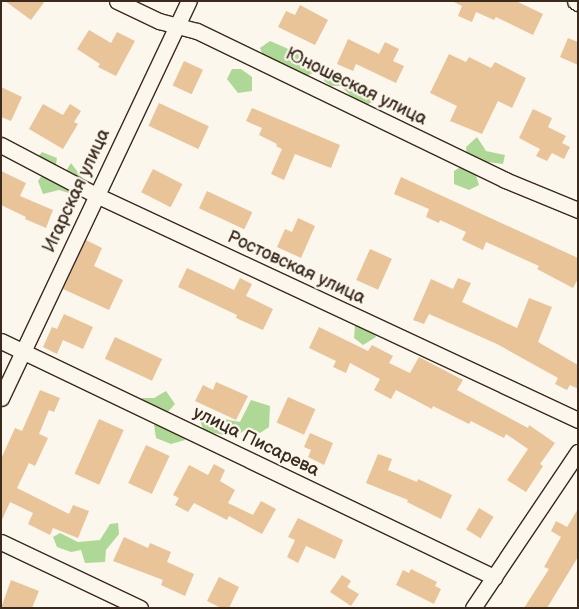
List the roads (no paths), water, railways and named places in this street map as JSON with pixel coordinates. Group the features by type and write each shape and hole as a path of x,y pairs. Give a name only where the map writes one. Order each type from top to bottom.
{"street":[{"name":"Юношеская улица","path":"117,1 159,21 197,31 505,180 578,210"},
{"name":"Игарская улица","path":"1,398 189,1"},
{"name":"Ростовская улица","path":"1,145 96,195 578,420"},
{"name":"улица Писарева","path":"1,341 494,577"},
{"path":"474,608 578,452"},
{"path":"1,542 140,608"}]}
